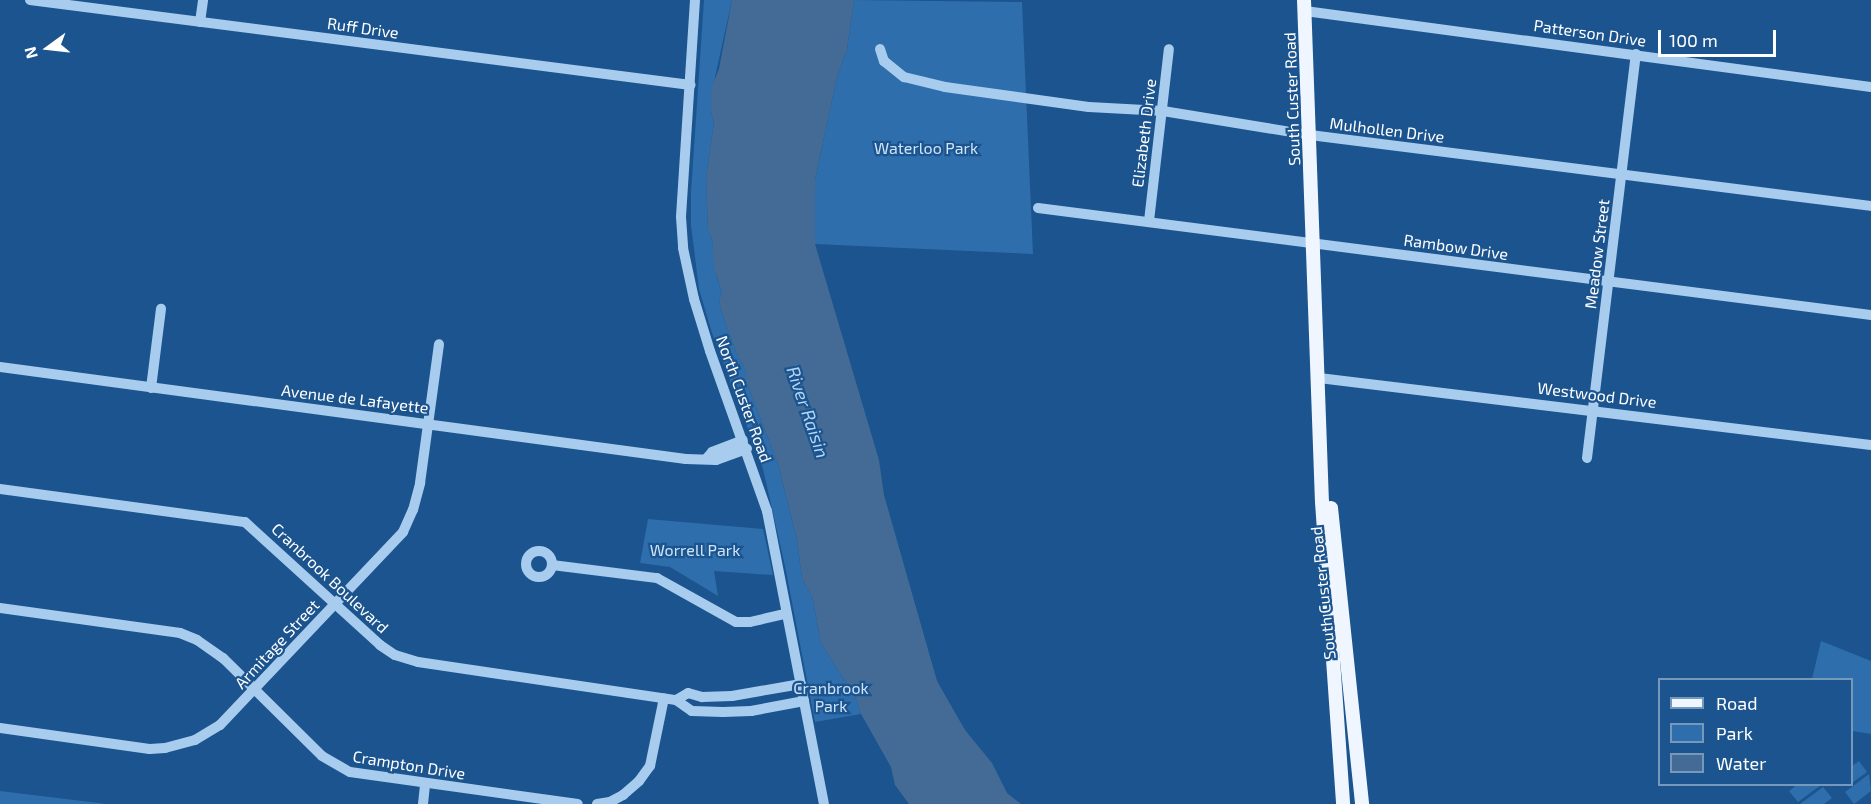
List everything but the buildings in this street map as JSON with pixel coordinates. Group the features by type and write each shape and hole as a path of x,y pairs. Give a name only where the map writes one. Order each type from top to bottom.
{"main road":[{"name":"South Custer Road","path":"1304,6 1328,603 1343,804"},
{"name":"South Custer Road","path":"1319,378 1362,804"}],"street":[{"name":"Ruff Drive","path":"30,0 691,85"},
{"path":"200,22 203,0"},
{"name":"North Custer Road","path":"695,0 681,217 683,248 694,299 767,511 824,804"},
{"name":"Patterson Drive","path":"1304,6 1871,87"},
{"name":"Mulhollen Drive","path":"880,49 884,60 896,72 917,82 1081,106 1163,111 1310,135 1871,206"},
{"name":"Elizabeth Drive","path":"1149,221 1169,49"},
{"name":"Meadow Street","path":"1587,458 1636,54"},
{"name":"Rambow Drive","path":"1038,208 1871,315"},
{"path":"151,388 161,309"},
{"name":"Armitage Street","path":"0,728 150,749 165,748 207,735 256,690 392,546 409,521 419,491 439,344"},
{"name":"Avenue de Lafayette","path":"0,368 686,459 716,460 745,444"},
{"name":"Westwood Drive","path":"1319,378 1593,409 1871,445"},
{"name":"Cranbrook Boulevard","path":"0,489 244,522 337,603 380,645 406,659 448,668 676,700 692,711 751,711 804,701"},
{"path":"552,565 657,578 736,622 750,622 786,614"},
{"name":"Crampton Drive","path":"0,608 180,633 197,640 223,658 322,756 350,772 578,804"},
{"name":"Cranbrook Boulevard","path":"676,700 688,693 702,697 732,696 801,684"},
{"path":"597,804 610,802 623,795 639,781 650,766 664,698"},
{"path":"423,804 425,784"}],"green space":[{"name":"Cranbrook Park","path":"704,0 732,0 715,77 711,112 714,122 706,178 708,230 712,240 716,275 722,293 719,300 721,310 737,355 746,370 746,381 778,464 797,540 802,578 813,600 821,643 855,697 861,714 815,722 785,566 763,469 712,333 699,289 691,225 691,192"},
{"name":"Waterloo Park","path":"854,0 1022,2 1033,254 815,244 815,180 837,77 847,49"},
{"name":"Worrell Park","path":"648,519 763,529 773,575 714,571 718,596 670,567 640,563"},
{"path":"1821,641 1871,661 1871,734 1853,731 1853,678 1812,678"},
{"path":"1859,761 1867,772 1853,782 1853,765"},
{"path":"1869,774 1871,791 1854,804 1845,792"},
{"path":"1795,786 1820,786 1798,802 1789,791"},
{"path":"1823,787 1832,798 1824,804 1800,804"},
{"path":"0,791 107,804 0,804"}],"water":[{"name":"River Raisin","path":"732,0 854,0 847,49 837,77 815,180 815,244 879,460 884,495 937,681 965,730 992,763 1007,793 1021,804 909,804 895,785 891,767 861,714 855,697 821,643 813,600 802,578 797,540 778,464 746,381 746,370 737,355 721,310 719,300 722,293 714,268 712,240 708,230 706,178 714,122 711,112 712,86 719,69"}]}
